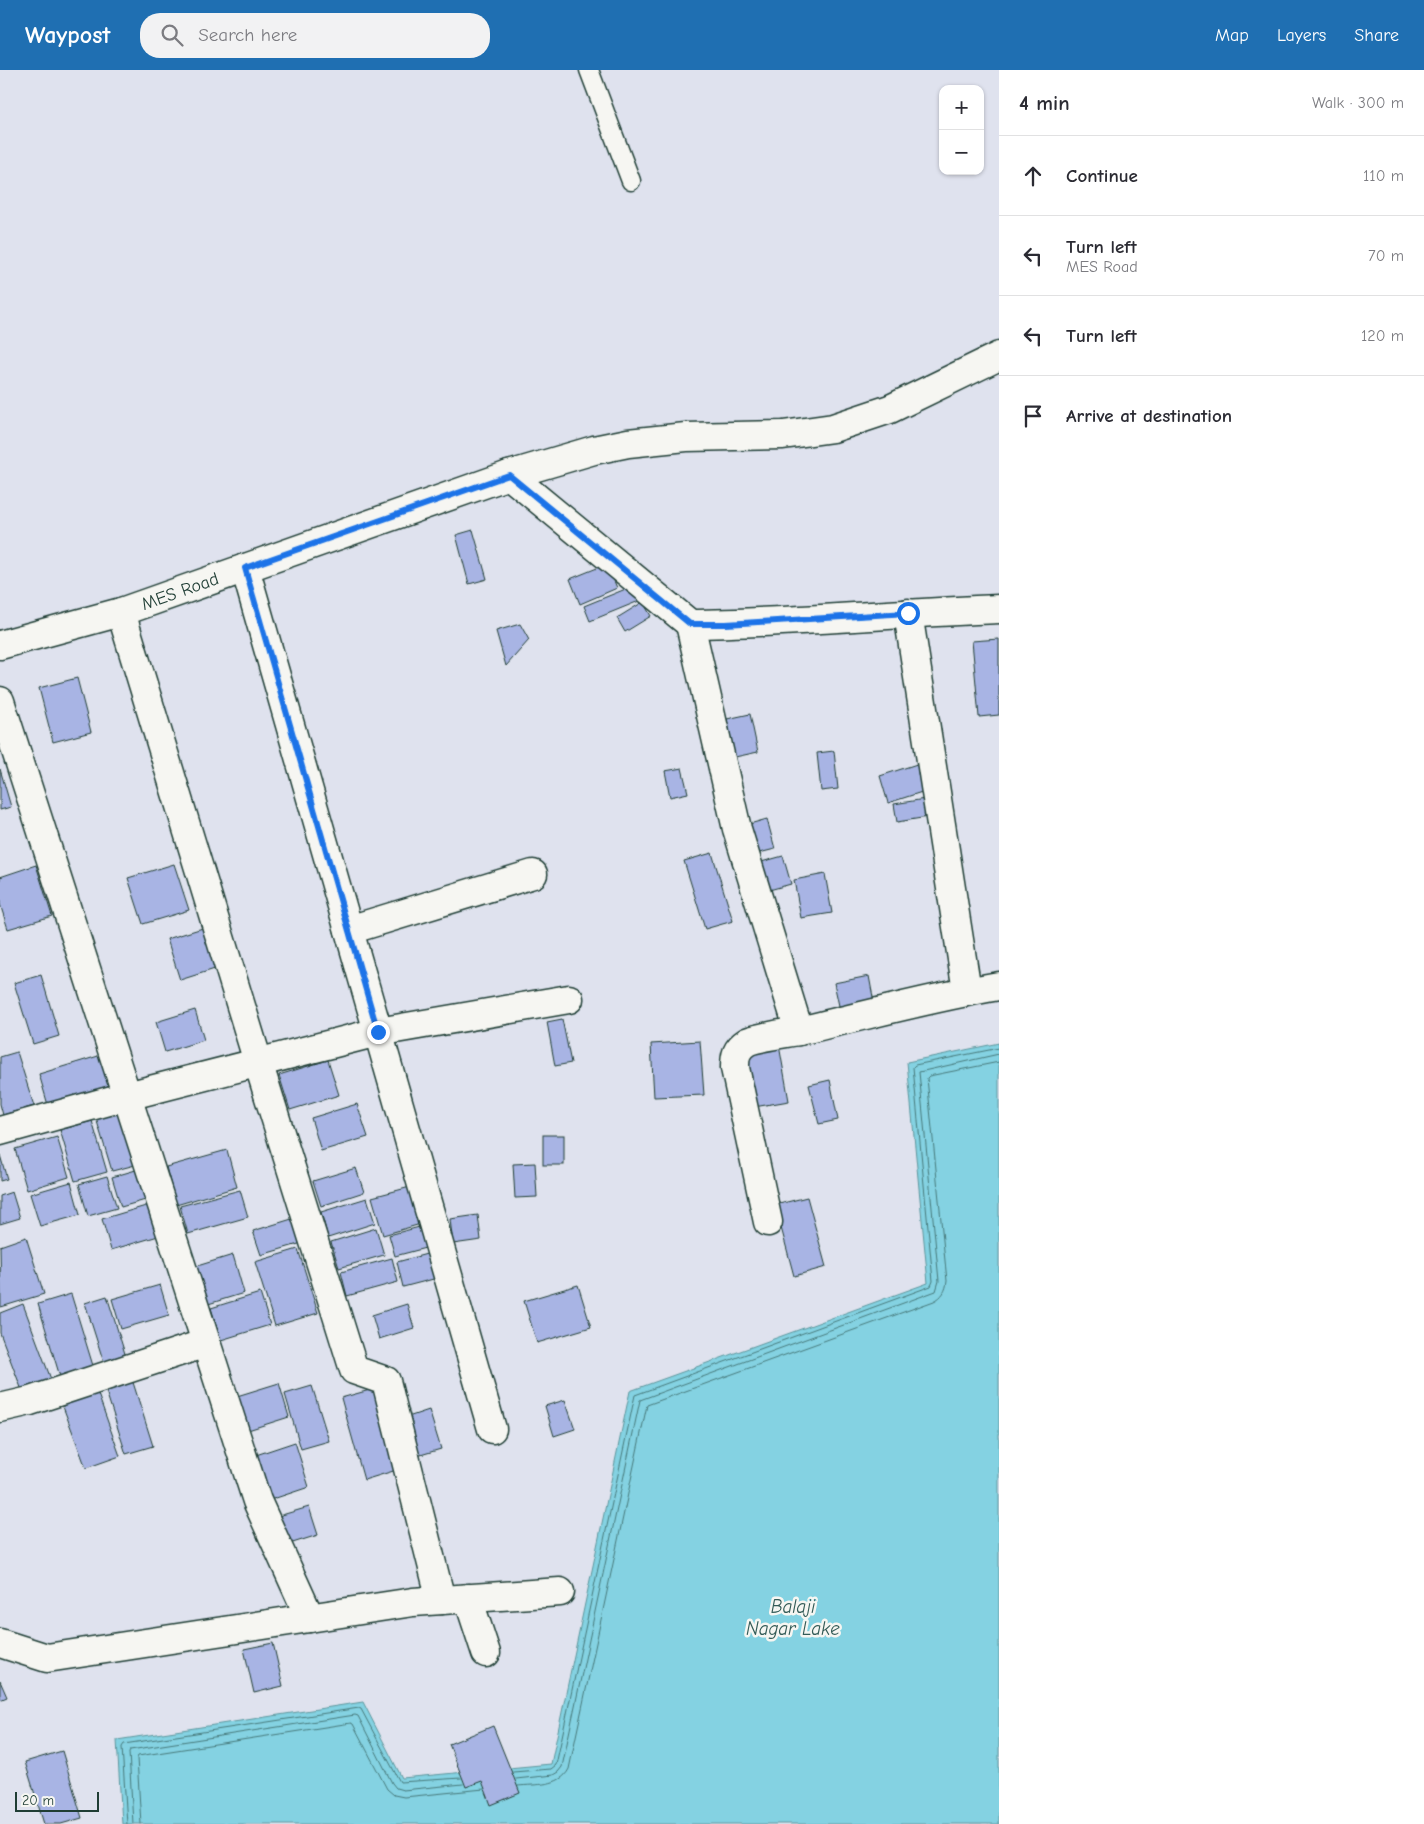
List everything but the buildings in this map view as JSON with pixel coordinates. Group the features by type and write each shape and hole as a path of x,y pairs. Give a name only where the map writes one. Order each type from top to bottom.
{"street":[{"name":"MES Road","path":"0,645 121,612 509,475 594,450 628,442 686,437 783,436 833,428 890,409 999,356"},
{"path":"509,475 690,624 737,829 799,1031"},
{"path":"245,568 492,1429"},
{"path":"690,624 726,624 908,613 999,610"},
{"path":"121,612 354,1370 386,1381 441,1600"},
{"path":"908,613 967,991"},
{"path":"0,701 257,1502 310,1618"},
{"path":"349,930 533,874"},
{"path":"768,1222 735,1068 735,1056 738,1049 748,1041 799,1031 967,991 999,986"},
{"path":"0,1131 127,1096 378,1032 569,999"},
{"path":"0,1408 30,1401 206,1343"},
{"path":"0,1643 47,1658 413,1602 560,1592"},
{"path":"468,1598 486,1653"}],"lane":[{"path":"589,70 631,181"}],"water":[{"name":"Balaji Nagar Lake","path":"999,1043 999,1824 122,1824 117,1740 363,1702 402,1778 551,1764 630,1391 928,1283 907,1062"}],"route":[{"path":"378,1032 245,568 509,475 690,624 726,624 908,613"}]}
